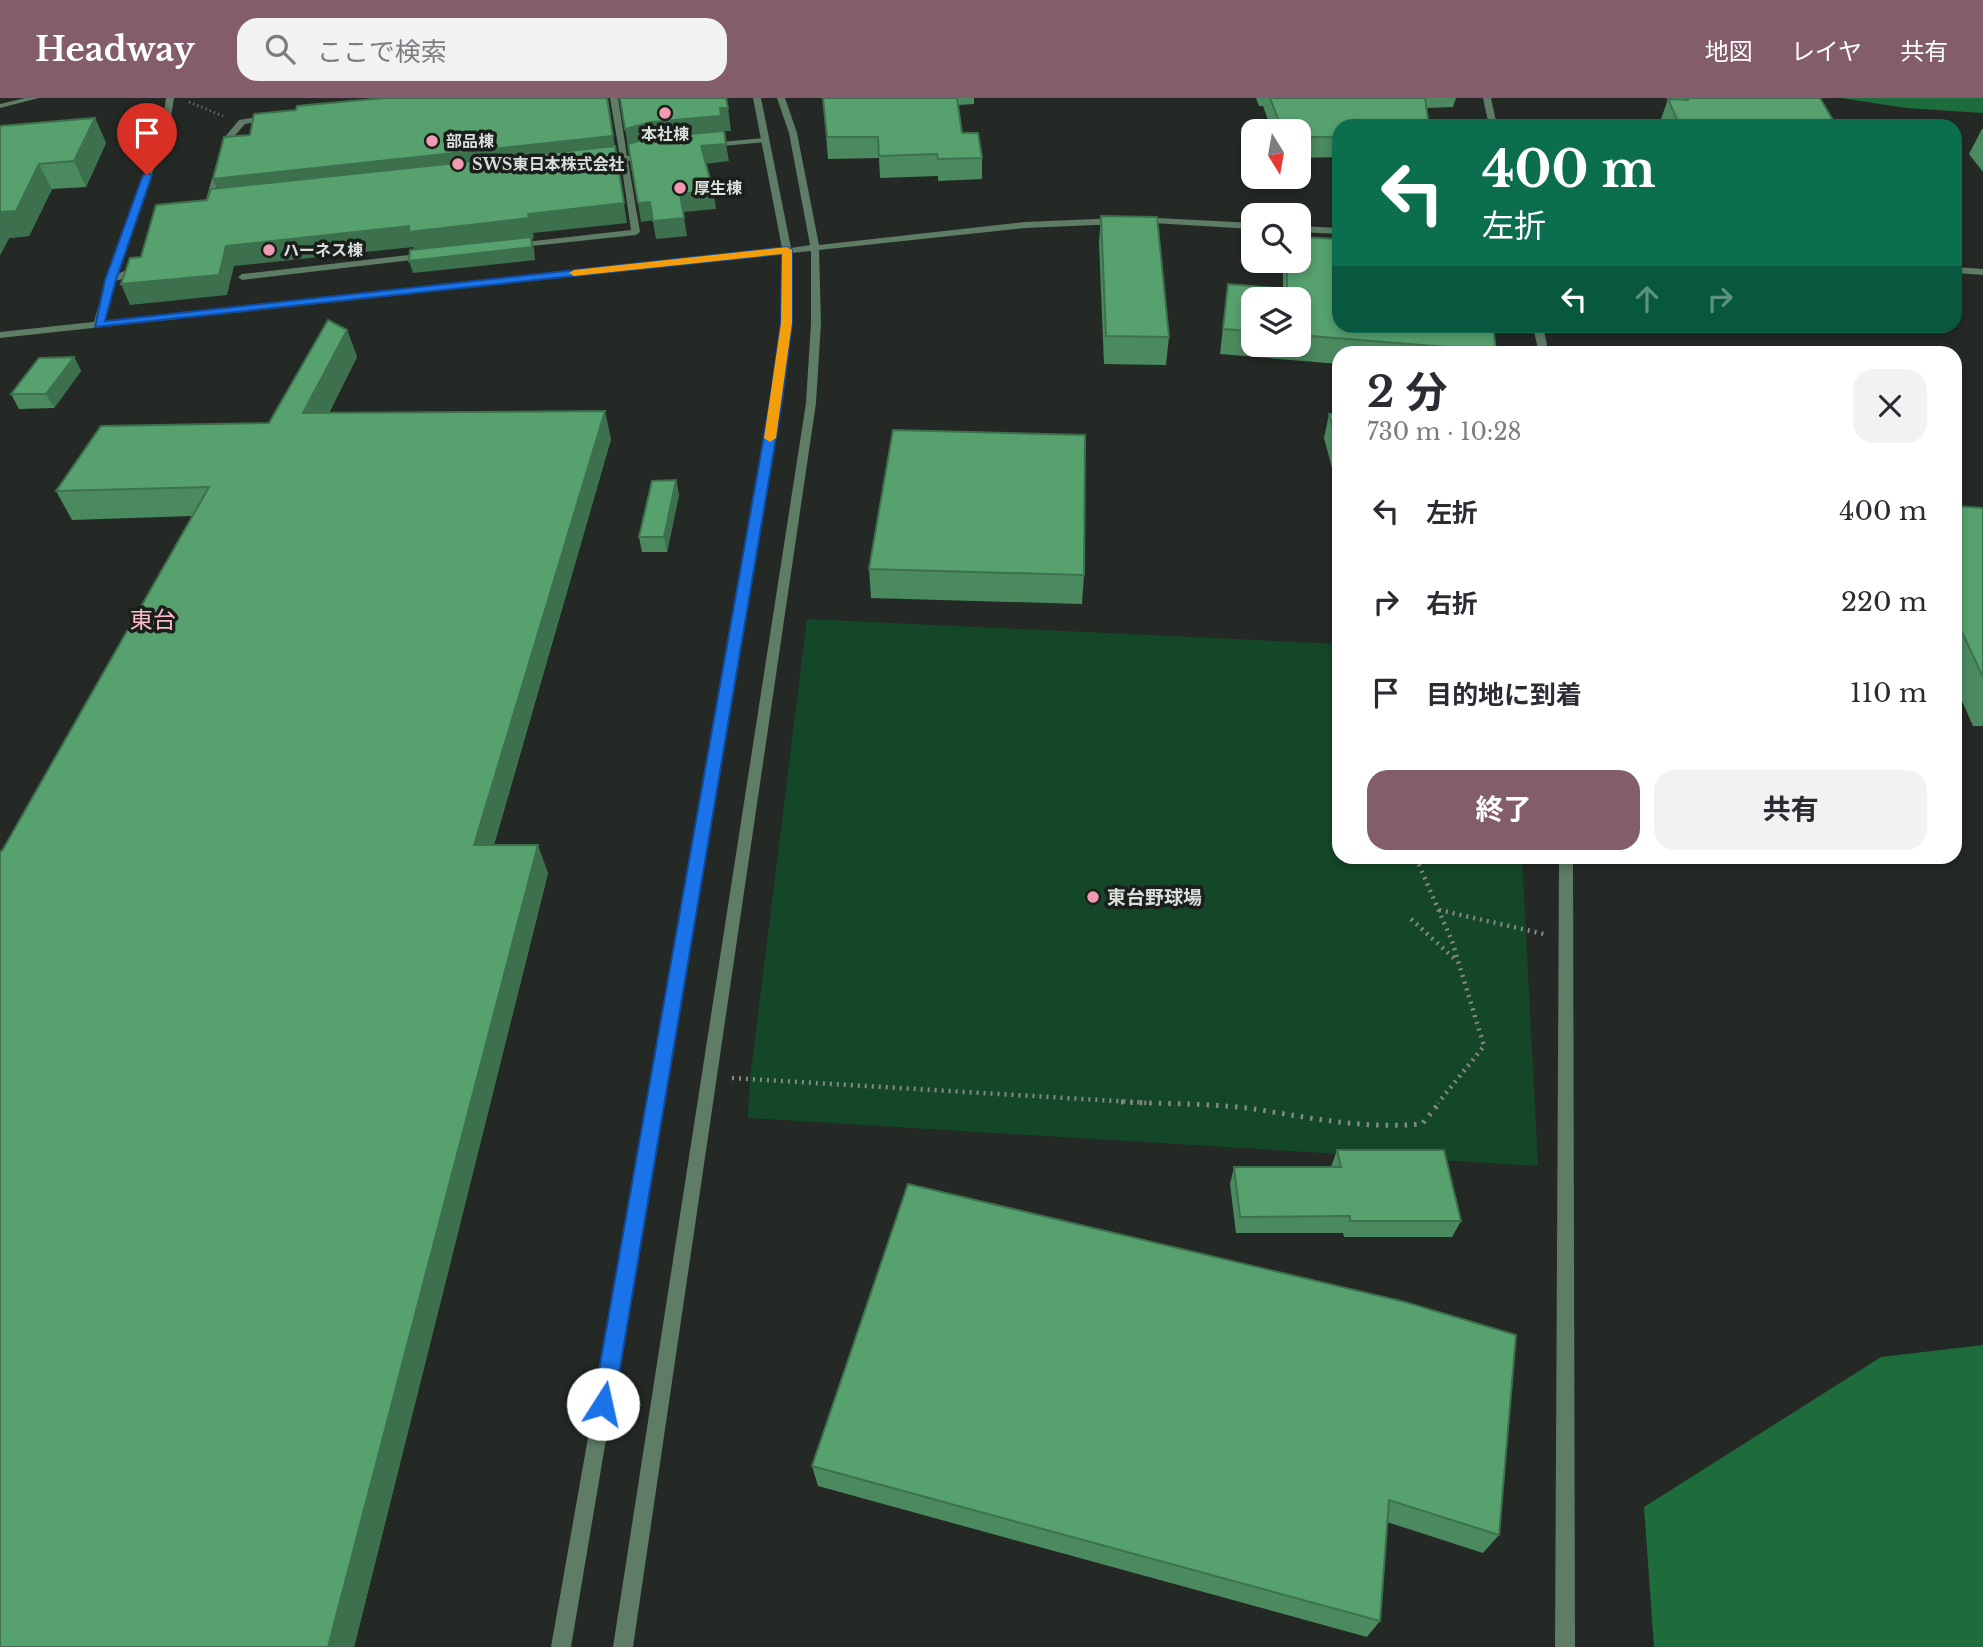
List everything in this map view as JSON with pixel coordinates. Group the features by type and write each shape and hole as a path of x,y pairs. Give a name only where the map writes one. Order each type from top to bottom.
{"street":[{"path":"0,106 35,98"},
{"path":"98,325 110,280 166,123 170,98"},
{"path":"500,248 636,232 614,98"},
{"path":"561,1647 776,402 786,323 787,250 757,98"},
{"path":"623,1647 811,402 816,323 815,247 793,133 781,98"},
{"path":"1487,98 1492,119"},
{"path":"220,203 202,205 227,139 248,119 284,116"},
{"path":"706,141 764,138"},
{"path":"696,146 764,138"},
{"path":"596,163 657,148"},
{"path":"0,335 1025,225 1152,220 1241,225"},
{"path":"1311,230 1332,231"},
{"path":"242,276 432,255"},
{"path":"110,280 133,270 142,256"},
{"path":"1962,270 1983,272"},
{"path":"1565,1647 1566,864"}],"path":[{"path":"177,98 228,118"},
{"path":"731,1078 1260,1110 1346,1126 1386,1128 1422,1124 1484,1046 1458,961 1419,864"},
{"path":"1438,910 1566,938"},
{"path":"1411,919 1458,961"}],"green space":[{"path":"1841,98 1983,98 1983,113 1906,108"},
{"path":"807,619 1332,644 1332,864 1522,864 1538,1166 748,1118 750,1079"},
{"path":"1983,1345 1983,1647 1654,1647 1644,1507 1881,1357"}],"building":[{"name":"部品棟","path":"384,98 607,98 613,136 213,179 224,137 250,135 254,114 296,110 297,106"},
{"name":"本社棟","path":"620,98 726,98 728,108 720,108 721,116 651,122 625,129"},
{"path":"823,98 957,98 962,133 978,133 982,158 938,159 937,154 879,156 878,137 827,137"},
{"path":"1270,98 1425,98 1428,119 1332,119 1332,137 1311,137 1311,119 1278,119"},
{"path":"1687,98 1820,98 1832,119 1677,119 1668,99 1688,100"},
{"path":"95,118 74,161 39,164 16,211 0,212 0,126"},
{"path":"724,131 726,144 701,146 713,190 680,194 684,218 653,221 650,202 638,203 628,144 652,137"},
{"path":"615,146 624,203 528,214 529,218 409,232 409,226 226,246 219,275 121,284 130,258 141,257 156,205 207,200 211,189"},
{"path":"1101,216 1157,217 1169,337 1106,336"},
{"path":"531,237 532,247 409,261 410,250"},
{"path":"1311,238 1332,239 1332,333 1494,333 1495,346 1434,346 1311,336 1311,287 1287,287 1287,273 1311,273"},
{"path":"1228,284 1263,287 1241,287 1241,330 1223,329"},
{"path":"328,320 347,330 303,413 605,411 474,845 538,845 328,1647 0,1647 0,851 209,487 56,491 101,426 269,423"},
{"path":"74,357 46,394 11,394 39,358"},
{"path":"893,430 1085,435 1084,575 869,569"},
{"path":"676,480 664,537 639,537 652,481"},
{"path":"1962,506 1983,508 1983,677 1962,632"},
{"path":"1337,1150 1444,1150 1461,1221 1350,1221 1350,1216 1240,1217 1234,1167 1341,1167"},
{"path":"908,1184 1405,1302 1516,1335 1499,1535 1389,1500 1380,1621 812,1466"}],"slow traffic":[{"path":"574,273 787,250 786,323 770,438"}],"place":[{"name":"本社棟","path":"665,113"},
{"name":"部品棟","path":"432,141"},
{"name":"SWS東日本株式会社","path":"458,164"},
{"name":"厚生棟","path":"680,188"},
{"name":"ハーネス棟","path":"269,250"},
{"name":"東台野球場","path":"1093,897"}],"district":[{"name":"東台","path":"153,620"}],"route":[{"path":"147,175 110,280 98,325 787,250 786,323 776,402 603,1404"}]}
